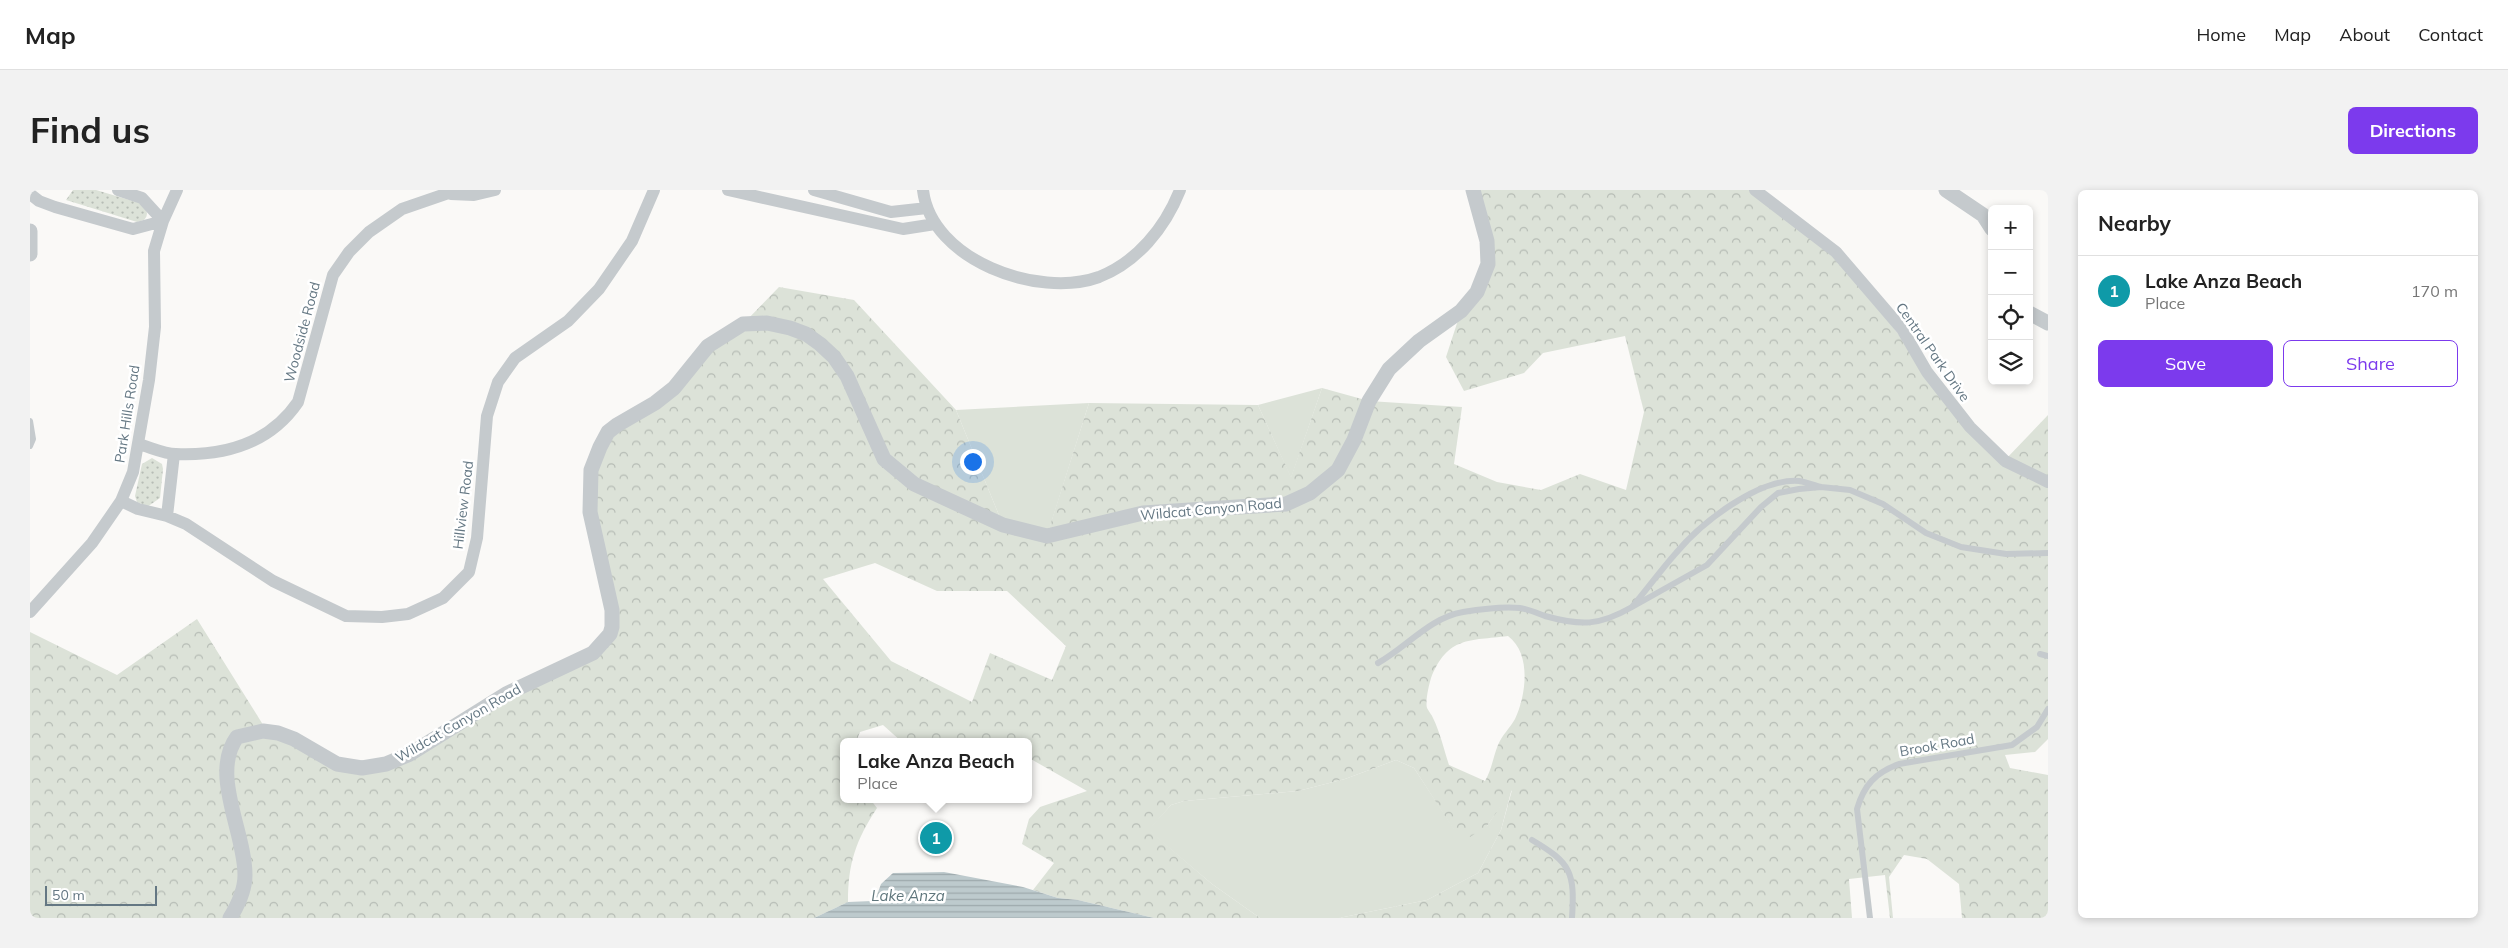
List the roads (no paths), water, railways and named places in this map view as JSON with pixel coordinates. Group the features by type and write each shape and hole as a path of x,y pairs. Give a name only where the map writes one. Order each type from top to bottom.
{"street":[{"path":"30,194 39,201 55,207 133,229 163,221 142,198 118,190"},
{"name":"Park Hills Road","path":"30,612 92,543 121,501 133,472 155,327 154,251 163,221 177,190"},
{"name":"Woodside Road","path":"138,444 174,454 220,451 259,440 288,417 298,402 333,275 349,252 369,232 402,209 454,192 474,195 495,190"},
{"name":"Hillview Road","path":"121,501 149,513 167,516 186,524 273,581 346,616 382,618 408,614 443,598 469,572 478,538 488,416 498,382 515,358 568,321 599,289 632,241 654,190"},
{"path":"728,190 903,229 935,224"},
{"path":"814,190 890,212 927,208"},
{"path":"923,190 927,208 935,224 954,244 979,262 1006,274 1027,280 1079,280 1097,277 1121,266 1152,239 1170,211 1180,190"},
{"name":"Wildcat Canyon Road","path":"230,918 242,892 245,876 226,761 237,737 263,731 294,739 338,764 362,768 386,764 410,754 506,694 593,653 610,634 612,627 612,610 590,512 591,470 600,447 608,432 655,403 674,388 708,346 743,324 767,323 790,328 806,334 820,344 834,357 847,376 884,459 914,484 1003,525 1046,536 1143,514 1286,504 1310,492 1338,470 1354,440 1369,401 1389,369 1419,341 1461,311 1477,292 1488,264 1487,241 1474,190"},
{"name":"Central Park Drive","path":"1755,190 1836,252 1902,329 1927,372 1970,427 2004,461 2048,482"},
{"path":"1946,190 1983,215 1988,223"},
{"path":"30,231 30,254"},
{"path":"2033,315 2048,323"},
{"path":"167,516 174,454"}],"lane":[{"path":"30,421 32,439 30,446"},
{"path":"1632,607 1676,553 1711,520 1751,493 1777,482 1799,481 1821,487 1850,490 1883,504 1926,533 1961,547 2006,554 2048,553"},
{"path":"1378,663 1423,629 1460,612 1492,608 1520,608 1570,623 1589,624 1613,618 1708,565 1760,507 1778,493 1821,487"},
{"path":"2040,654 2048,656"},
{"name":"Brook Road","path":"1870,918 1857,809 1862,794 1870,780 1884,769 1899,764 2012,745 2037,727 2048,709"},
{"path":"1532,840 1557,855 1568,869 1574,891 1572,918"}],"water":[{"name":"Lake Anza","path":"944,872 1023,887 1058,898 1078,900 1154,918 814,918 848,902 872,901 877,895 881,884 893,873"}],"place":[{"name":"Lake Anza Beach","path":"936,838"}]}
